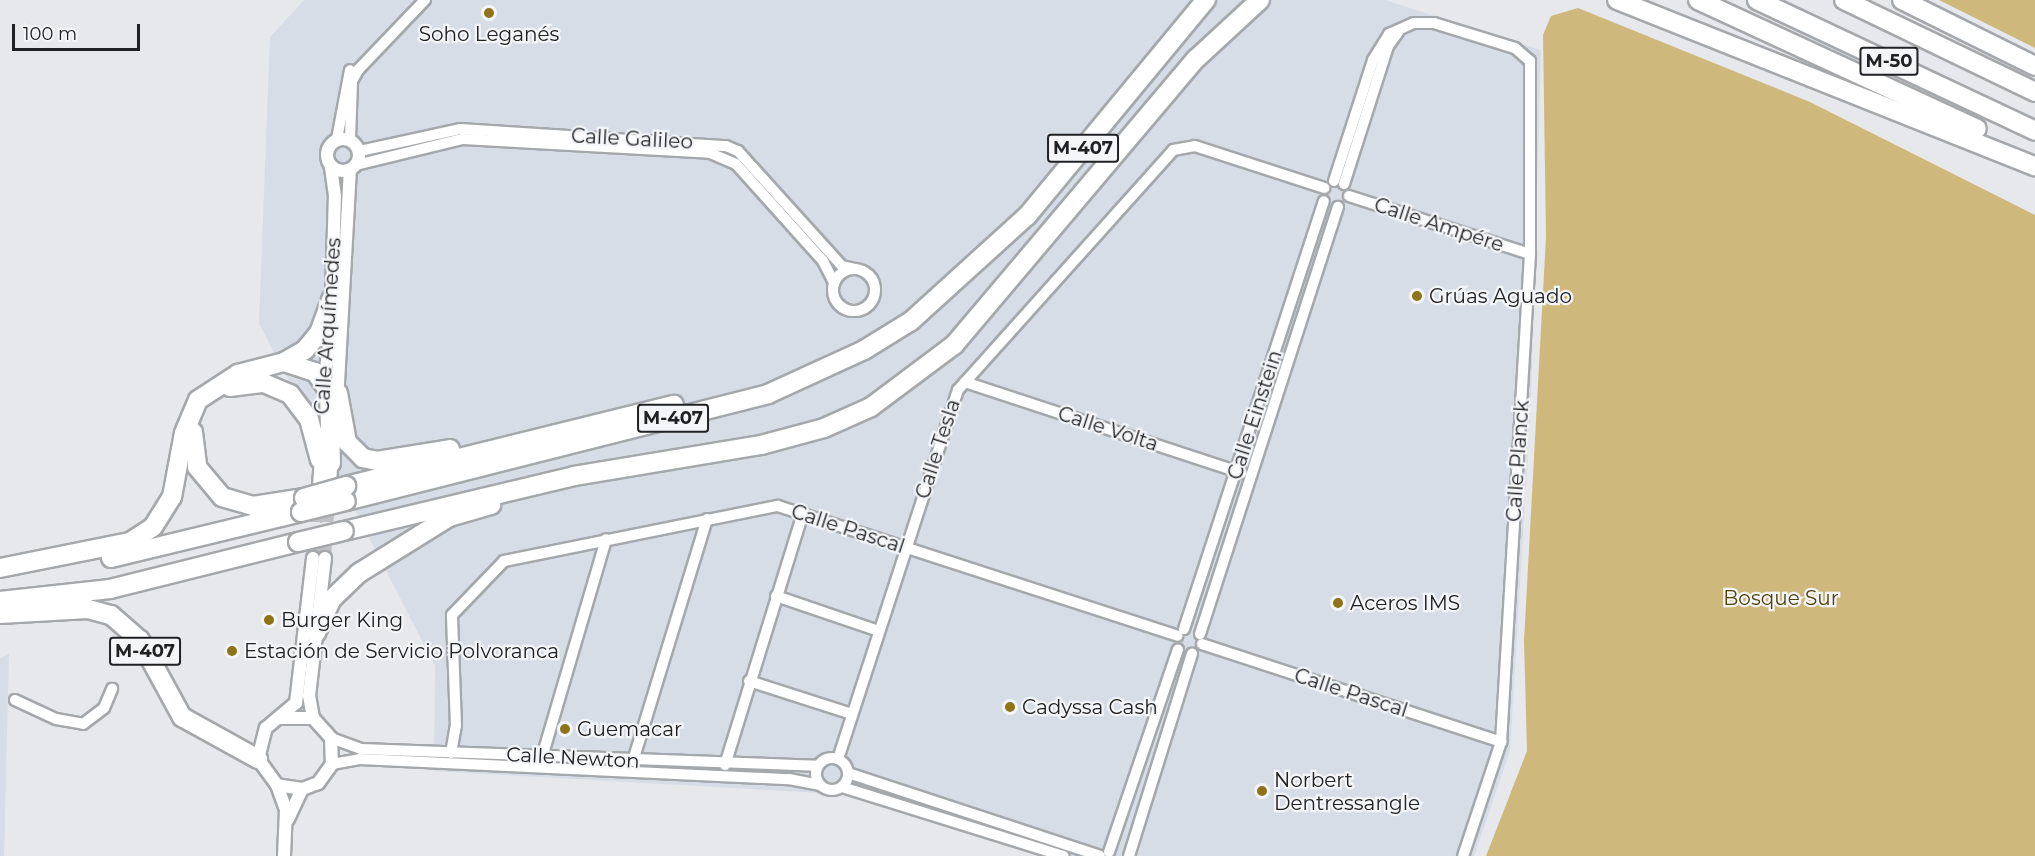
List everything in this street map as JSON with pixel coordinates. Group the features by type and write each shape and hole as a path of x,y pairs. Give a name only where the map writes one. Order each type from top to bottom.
{"highway":[{"path":"1182,29 1197,0"},
{"name":"M-407","path":"335,489 779,390 819,375 883,339 970,271 1027,216 1206,0"},
{"name":"M-407","path":"0,601 110,589 574,476 761,445 824,428 917,377 954,345 1196,59 1260,0"},
{"path":"1237,23 1270,0"},
{"path":"1617,0 2035,166"},
{"path":"1698,0 2035,160"},
{"name":"M-50","path":"1757,0 2035,131"},
{"name":"M-50","path":"1844,0 2035,92"},
{"path":"1902,0 2035,66"},
{"name":"M-407","path":"0,568 50,568 140,553 303,505 335,489 812,369 970,271"},
{"name":"M-407","path":"130,542 164,514 198,400 223,379 284,362 305,350 319,333 332,298"},
{"path":"284,362 315,372 331,385 326,464"},
{"name":"M-407","path":"303,505 274,506 231,502 202,478 192,444 196,420 210,401 238,384 279,388 303,407 326,464"},
{"name":"M-407","path":"331,385 347,442 363,458 377,461 544,438"},
{"name":"M-407","path":"316,633 344,586 409,539 449,517 550,489 574,476"},
{"name":"M-407","path":"0,568 130,542 274,506"},
{"name":"M-407","path":"0,614 88,609 111,615 140,640 182,717 258,759"}],"street":[{"path":"337,139 350,140 360,151 353,167 331,166 328,150 337,139 348,72 416,0"},
{"path":"350,140 352,81 358,70 425,0"},
{"name":"Calle Planck","path":"1339,182 1388,46 1401,29 1434,23 1515,48 1530,61 1530,254 1501,742 1463,856"},
{"name":"Calle Galileo","path":"360,151 460,129 726,146 738,151 842,266 855,269"},
{"name":"Calle Galileo","path":"353,167 463,140 710,153 736,164 823,261 834,283"},
{"name":"Calle Tesla","path":"838,759 953,402 965,382 1166,158 1185,145 1324,188"},
{"name":"Calle Arquímedes","path":"331,166 331,385"},
{"name":"Calle Arquímedes","path":"331,385 353,167"},
{"path":"1339,182 1349,196 1338,207 1324,201 1324,188 1339,182"},
{"name":"Calle Ampére","path":"1349,196 1530,254"},
{"name":"Calle Einstein","path":"1180,632 1237,471 1324,201"},
{"name":"Calle Einstein","path":"1201,639 1250,476 1338,207"},
{"path":"855,269 873,280 875,291 868,305 856,311 843,308 835,298 834,283 855,269"},
{"name":"Calle Volta","path":"965,382 1250,476"},
{"path":"326,464 335,489"},
{"name":"Calle Pascal","path":"451,753 456,726 452,615 510,557 778,506 1180,632 1501,742"},
{"path":"725,765 749,681 803,513"},
{"path":"633,761 707,519"},
{"path":"542,757 606,539"},
{"path":"277,785 302,789 318,783 332,764 331,738 313,718 309,696 316,633 319,558 296,703 278,718 260,740 258,759 277,785 286,826 284,856"},
{"path":"776,596 879,631"},
{"path":"1104,855 1178,649 1180,632"},
{"path":"1063,856 842,787 829,791 819,785 817,766 838,759 848,773 1104,855 1128,856 1192,654 1201,639"},
{"path":"1178,649 1192,654"},
{"path":"749,681 852,714"},
{"path":"15,700 56,719 83,724 104,708 112,689"},
{"path":"278,718 297,714 313,718"},
{"name":"Calle Newton","path":"331,738 361,749 725,765 817,766"},
{"name":"Calle Newton","path":"332,764 372,759 789,778 819,785"},
{"path":"842,787 848,773"},
{"path":"286,826 302,789"}],"shaded area":[{"path":"304,0 1385,0 1541,50 1531,401 1510,751 1474,856 1041,856 856,795 434,771 435,666 259,323 270,37"},
{"path":"9,654 4,856 0,856 0,658"}],"green space":[{"path":"1939,0 2035,0 2035,48"},
{"name":"Bosque Sur","path":"1578,8 1810,102 2035,215 2035,856 1486,856 1527,751 1524,641 1546,237 1543,35 1551,16"}],"tunnel":[{"path":"325,558 329,499"},
{"path":"313,558 318,502"}],"place":[{"name":"Soho Leganés","path":"489,13"},
{"name":"Grúas Aguado","path":"1417,296"},
{"name":"Aceros IMS","path":"1338,603"},
{"name":"Burger King","path":"269,620"},
{"name":"Estación de Servicio Polvoranca","path":"232,651"},
{"name":"Cadyssa Cash","path":"1010,707"},
{"name":"Guemacar","path":"565,729"},
{"name":"Norbert Dentressangle","path":"1262,791"}]}
